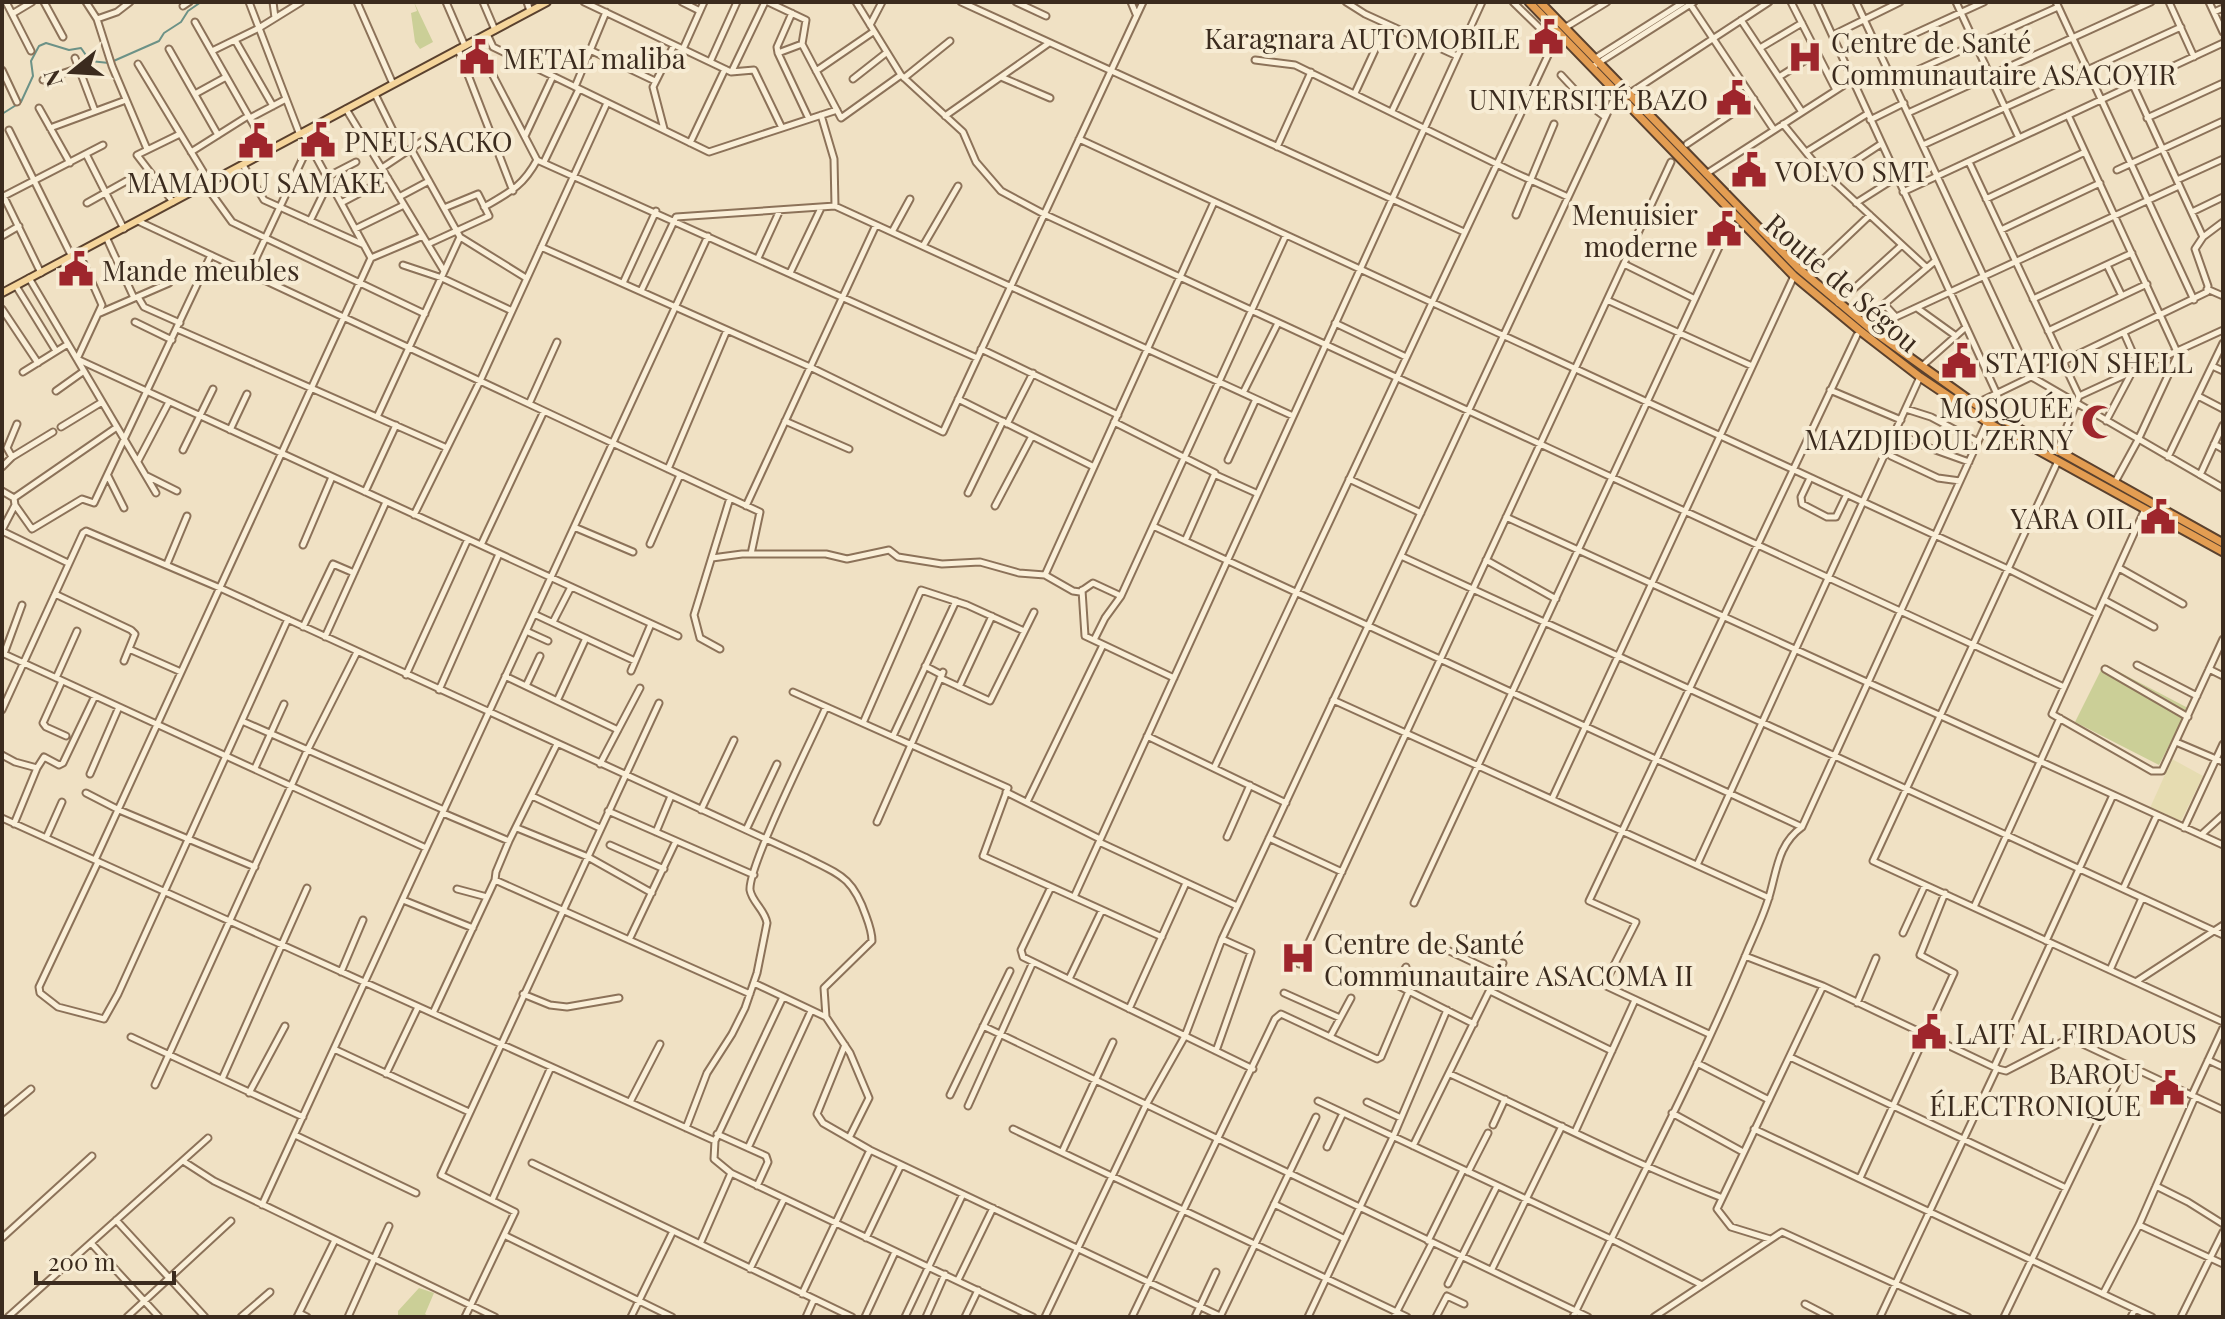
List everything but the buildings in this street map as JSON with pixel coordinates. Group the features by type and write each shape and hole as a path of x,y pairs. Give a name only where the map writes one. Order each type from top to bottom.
{"highway":[{"name":"Route de Ségou","path":"1529,2 1555,37 1590,65 1794,276 1920,377 1987,422 2115,482 2223,543"},
{"name":"Route de Ségou","path":"1540,2 1798,268 1837,303 1975,404 2056,456 2223,552"}],"main road":[{"path":"2,293 547,2"}],"street":[{"path":"6,2 31,51"},
{"path":"12,14 32,2"},
{"path":"44,2 63,37"},
{"path":"86,2 97,19 147,149"},
{"path":"97,19 117,12 130,2"},
{"path":"249,2 301,134 371,258"},
{"path":"273,2 275,18"},
{"path":"212,51 259,28 301,2"},
{"path":"357,2 393,84"},
{"path":"446,2 513,191"},
{"path":"483,2 495,30"},
{"path":"527,2 530,11"},
{"path":"584,2 728,71 754,70 782,128"},
{"path":"682,2 700,11"},
{"path":"683,49 704,2"},
{"path":"710,62 737,2"},
{"path":"690,143 766,2 806,20 802,44 841,118 950,41"},
{"path":"856,2 902,77 963,132 976,162 1001,191 1044,214 2064,687"},
{"path":"816,71 871,29 882,2"},
{"path":"961,2 976,5 1049,43 1464,232"},
{"path":"1016,2 1046,16"},
{"path":"1131,2 1137,15"},
{"path":"541,247 810,367 943,432 1143,2"},
{"path":"1346,2 1457,56"},
{"path":"1074,897 1482,2"},
{"path":"1214,768 1555,37 1513,2"},
{"path":"1566,27 1607,2"},
{"path":"1630,93 1769,2"},
{"path":"1791,2 1836,90"},
{"path":"1817,2 1996,392"},
{"path":"1856,2 2030,376 2223,488"},
{"path":"1956,2 2019,138"},
{"path":"1879,50 1984,2"},
{"path":"1908,113 2151,2"},
{"path":"2169,2 2194,57"},
{"path":"2209,2 2223,32"},
{"path":"1590,65 1689,3 1774,130"},
{"path":"1833,35 1897,3"},
{"path":"1893,81 2057,4 2194,300"},
{"path":"2214,12 2223,8"},
{"path":"544,162 606,12"},
{"path":"792,13 777,47 809,119"},
{"path":"1741,20 1802,112"},
{"path":"195,22 269,152"},
{"path":"1760,48 1802,23"},
{"path":"1355,93 1387,24"},
{"path":"1923,145 2181,27"},
{"path":"487,34 493,47 709,152 837,110"},
{"path":"235,40 273,106"},
{"path":"475,41 537,160 977,358"},
{"path":"1392,111 1425,42"},
{"path":"945,116 1049,43"},
{"path":"1903,192 2223,43"},
{"path":"778,53 802,44"},
{"path":"665,130 654,94 655,81 674,45"},
{"path":"169,49 218,135"},
{"path":"590,50 655,81"},
{"path":"853,79 886,53"},
{"path":"1779,77 1817,53"},
{"path":"75,58 95,111"},
{"path":"1255,60 1295,65 1311,72 1568,197"},
{"path":"138,64 232,222 425,314"},
{"path":"43,80 79,68"},
{"path":"2,70 17,102"},
{"path":"1277,147 1311,72"},
{"path":"1561,75 1605,117"},
{"path":"525,137 553,76"},
{"path":"195,94 226,77"},
{"path":"1000,77 1050,98"},
{"path":"1706,174 1852,80"},
{"path":"2147,118 2223,83"},
{"path":"2133,85 2203,237"},
{"path":"375,94 404,153"},
{"path":"191,152 286,99"},
{"path":"1687,144 1754,99"},
{"path":"50,128 126,100"},
{"path":"1045,1317 1146,1105 1185,1036 1237,906 1613,101"},
{"path":"414,515 480,381 607,103"},
{"path":"1806,152 1869,117 1904,103"},
{"path":"39,108 70,163"},
{"path":"346,109 428,244 443,275"},
{"path":"821,115 834,159 835,206"},
{"path":"2068,115 2178,354 2115,482"},
{"path":"2117,170 2223,121"},
{"path":"1516,215 1554,124"},
{"path":"1783,124 1829,178 1927,268"},
{"path":"9,130 102,305 77,359"},
{"path":"174,203 137,155 180,134"},
{"path":"1079,139 1936,535 2097,614"},
{"path":"382,168 424,140"},
{"path":"1829,178 1881,144"},
{"path":"41,273 3,196 103,145"},
{"path":"249,273 309,145"},
{"path":"411,149 458,234 527,278"},
{"path":"1986,199 2085,152"},
{"path":"86,154 124,229"},
{"path":"1873,331 1896,317 2148,200 2223,159"},
{"path":"484,207 513,191 527,178 537,160"},
{"path":"310,221 328,180 356,162"},
{"path":"1299,964 1671,162"},
{"path":"1969,162 2079,396"},
{"path":"243,165 264,200 364,245"},
{"path":"1856,203 1897,177"},
{"path":"341,203 388,178"},
{"path":"87,203 130,179"},
{"path":"399,197 429,181"},
{"path":"2001,230 2100,183"},
{"path":"923,246 958,186"},
{"path":"428,244 458,234 489,216 478,194 444,208"},
{"path":"2192,212 2223,197"},
{"path":"892,232 910,199"},
{"path":"1045,575 1214,202"},
{"path":"355,229 404,205"},
{"path":"641,291 676,217 835,206 1293,416"},
{"path":"790,273 821,207"},
{"path":"758,258 780,210"},
{"path":"623,283 656,211"},
{"path":"1414,903 1734,215"},
{"path":"1810,272 1870,215"},
{"path":"140,222 760,512 751,554"},
{"path":"2222,222 2203,237 2195,249 2207,289 2223,296"},
{"path":"746,506 876,225"},
{"path":"2,236 19,226"},
{"path":"377,417 443,275 458,234"},
{"path":"1094,640 1121,596 1286,235"},
{"path":"288,619 104,1019 58,1007 40,993 39,987 371,258 423,236"},
{"path":"262,1205 708,236"},
{"path":"107,239 144,307 178,326 447,448"},
{"path":"1837,303 1902,245"},
{"path":"2033,299 2132,253"},
{"path":"14,498 15,505 34,528 82,499 94,503 211,255"},
{"path":"1862,323 1935,261"},
{"path":"1624,264 1695,299"},
{"path":"403,265 443,275 512,311"},
{"path":"2107,265 2122,296"},
{"path":"1552,799 1794,276"},
{"path":"29,278 156,493"},
{"path":"100,313 169,283"},
{"path":"2048,331 2147,284"},
{"path":"16,286 56,351"},
{"path":"1975,404 2162,316 2194,300 2207,289"},
{"path":"1607,300 1752,366"},
{"path":"1884,304 1896,317"},
{"path":"1917,308 1956,336"},
{"path":"2,309 38,363"},
{"path":"135,322 172,340"},
{"path":"1243,393 1278,323"},
{"path":"1335,323 1406,357"},
{"path":"1921,367 1966,327"},
{"path":"668,469 727,330"},
{"path":"2103,1294 2139,1225 2223,1025 1873,861 2008,569 2079,396 2223,330"},
{"path":"2106,421 2136,368 2124,333"},
{"path":"1710,1034 1604,985 1636,922 1589,901 1857,335"},
{"path":"529,404 557,342"},
{"path":"2168,457 2223,343"},
{"path":"23,372 68,344"},
{"path":"981,349 1118,415"},
{"path":"77,359 678,636"},
{"path":"2212,366 2223,371"},
{"path":"56,391 84,371"},
{"path":"968,493 1033,373"},
{"path":"1697,865 1920,377"},
{"path":"183,450 213,389"},
{"path":"1830,390 1901,420"},
{"path":"230,430 247,394"},
{"path":"2198,396 2223,409"},
{"path":"958,399 1094,467"},
{"path":"1228,460 1256,399"},
{"path":"61,427 102,402"},
{"path":"137,461 169,402"},
{"path":"1906,409 1931,417 1978,442"},
{"path":"481,545 544,411"},
{"path":"785,421 849,449"},
{"path":"1114,422 1256,493"},
{"path":"1574,1314 1697,1063 1745,956 1769,898 1781,851 1791,835 1802,827 1987,422"},
{"path":"12,457 7,448 17,424"},
{"path":"365,492 396,425"},
{"path":"2200,475 2223,425"},
{"path":"14,498 117,427"},
{"path":"1896,431 1927,447 1969,462"},
{"path":"2,467 12,457 53,432"},
{"path":"995,506 1032,436"},
{"path":"2214,444 2223,449"},
{"path":"1891,456 1938,478 1960,481"},
{"path":"650,544 680,475"},
{"path":"1185,541 1216,475"},
{"path":"108,476 124,508"},
{"path":"146,476 177,491"},
{"path":"303,545 332,477"},
{"path":"1810,477 1801,497 1802,504 1827,517 1836,517 1847,494"},
{"path":"1349,479 1421,513"},
{"path":"2,491 14,498"},
{"path":"720,649 700,638 694,615 730,498"},
{"path":"325,637 386,502"},
{"path":"15,505 2,530 68,563"},
{"path":"2145,508 2052,714 2156,771 2164,769 2223,639"},
{"path":"167,564 187,516"},
{"path":"1506,517 2223,845"},
{"path":"1153,526 1802,827"},
{"path":"574,527 633,552"},
{"path":"2,710 68,563 86,531 288,619 766,839 848,880 861,902 872,941 824,988 826,1017 845,1045 869,1098 849,1138"},
{"path":"406,675 468,539"},
{"path":"712,558 751,554 826,554 847,559 889,550 898,557 942,564 980,562 1019,573 1045,575 1073,591 1082,590 1093,583 1121,596"},
{"path":"439,690 499,554"},
{"path":"1401,556 2223,935"},
{"path":"1486,560 1556,599"},
{"path":"303,627 333,564 354,573"},
{"path":"2119,568 2183,604"},
{"path":"553,622 571,587"},
{"path":"863,723 921,590 956,601 1024,631"},
{"path":"1082,590 1085,636 1174,678"},
{"path":"55,594 131,630 135,634 124,661"},
{"path":"2104,600 2154,627"},
{"path":"893,736 956,601"},
{"path":"22,605 3,653 426,848"},
{"path":"925,666 990,701 1034,612"},
{"path":"534,614 635,661"},
{"path":"959,687 992,616"},
{"path":"631,671 651,624"},
{"path":"66,736 43,723 77,631"},
{"path":"526,631 548,641"},
{"path":"557,701 586,638"},
{"path":"1027,802 1103,645"},
{"path":"129,649 181,672"},
{"path":"155,1085 307,751 357,652"},
{"path":"526,686 540,656"},
{"path":"2137,665 2197,696"},
{"path":"2105,669 2188,717"},
{"path":"2209,669 2223,676"},
{"path":"877,822 942,675"},
{"path":"505,676 618,730"},
{"path":"600,764 640,688"},
{"path":"793,692 1008,788 983,856 1162,937"},
{"path":"14,824 37,768 44,757 59,765 63,763 95,696"},
{"path":"1333,700 1769,898"},
{"path":"465,1317 515,1212 441,1175 659,703"},
{"path":"255,768 284,704"},
{"path":"90,774 119,707"},
{"path":"686,1128 707,1073 732,1034 754,983 767,923 766,915 751,894 750,887 766,839 826,707"},
{"path":"1974,907 2060,718"},
{"path":"242,721 509,841"},
{"path":"1147,736 1286,803"},
{"path":"701,810 734,740"},
{"path":"2176,742 2223,762"},
{"path":"433,1013 495,880 509,841 557,744"},
{"path":"2184,828 2223,744"},
{"path":"2,755 37,768"},
{"path":"746,830 777,764"},
{"path":"1227,837 1250,785"},
{"path":"1006,792 1237,906"},
{"path":"86,793 255,867"},
{"path":"1880,1317 1963,1140 2113,795"},
{"path":"532,796 600,828"},
{"path":"656,832 671,796"},
{"path":"46,838 62,802"},
{"path":"608,811 754,875"},
{"path":"2123,889 2157,815"},
{"path":"2201,835 2223,815"},
{"path":"2,818 686,1128 748,1148 767,1159 757,1186"},
{"path":"517,828 588,857 652,893"},
{"path":"1269,838 1342,872"},
{"path":"629,940 676,841"},
{"path":"610,845 664,869"},
{"path":"495,880 750,994"},
{"path":"1129,1009 1186,883"},
{"path":"1903,933 1925,885"},
{"path":"1051,887 1021,950 1023,957 1253,1069"},
{"path":"222,1079 307,888"},
{"path":"457,889 487,897"},
{"path":"1860,1178 1954,973 1920,955 1945,893"},
{"path":"2110,970 2142,898"},
{"path":"403,900 473,928"},
{"path":"1069,979 1102,910"},
{"path":"341,972 363,920"},
{"path":"2136,982 2223,925"},
{"path":"1216,1051 1251,952 1222,939"},
{"path":"1443,948 1498,974"},
{"path":"1745,956 1823,986 1995,1068 2006,1071 2070,1038 2223,1110"},
{"path":"1857,1003 1876,958"},
{"path":"968,1106 1033,962"},
{"path":"1413,1146 1503,963"},
{"path":"1396,984 1406,967"},
{"path":"950,1095 1010,971"},
{"path":"1381,977 1474,1024"},
{"path":"754,983 826,1017"},
{"path":"1772,1239 1731,1227 1717,1209 1720,1197 1823,986"},
{"path":"1132,1317 1277,1016 1281,1014 1379,1059 1409,991"},
{"path":"1490,991 1612,1051"},
{"path":"1284,993 1340,1018"},
{"path":"523,994 550,1005 567,1007 619,998"},
{"path":"783,997 716,1138 714,1159 731,1173 757,1186 1033,1317"},
{"path":"1330,1037 1351,998"},
{"path":"1575,1132 1635,1000"},
{"path":"386,1074 418,1007"},
{"path":"1308,1317 1393,1137 1447,1010"},
{"path":"748,1148 812,1011"},
{"path":"249,1093 285,1026"},
{"path":"983,1026 1492,1269 1574,1314 1588,1317"},
{"path":"131,1037 303,1117"},
{"path":"1062,1152 1113,1042"},
{"path":"630,1102 660,1044"},
{"path":"845,1045 817,1114 823,1123 870,1150 1221,1317 1316,1117"},
{"path":"334,1049 469,1112"},
{"path":"1790,1057 2066,1188"},
{"path":"2208,1060 2223,1067"},
{"path":"1697,1063 1769,1100"},
{"path":"2004,1317 2126,1064"},
{"path":"492,1200 551,1067"},
{"path":"1450,1074 1645,1167 1720,1197"},
{"path":"2,1113 31,1089"},
{"path":"1493,1125 1505,1099"},
{"path":"1318,1101 1702,1285"},
{"path":"1367,1102 1401,1118"},
{"path":"1327,1147 1343,1113"},
{"path":"1672,1113 1743,1152"},
{"path":"1492,1269 1562,1126"},
{"path":"1013,1129 1395,1314 1407,1317"},
{"path":"1754,1129 2152,1317"},
{"path":"1395,1314 1488,1133"},
{"path":"294,1135 416,1193"},
{"path":"8,1317 208,1138"},
{"path":"802,1294 870,1150"},
{"path":"2,1238 92,1156"},
{"path":"183,1161 214,1181 495,1317"},
{"path":"532,1163 852,1317"},
{"path":"866,1238 901,1165"},
{"path":"700,1244 731,1173"},
{"path":"1448,1284 1497,1186"},
{"path":"2156,1186 2223,1224"},
{"path":"905,1317 963,1194"},
{"path":"750,1269 784,1199"},
{"path":"1274,1204 1345,1239"},
{"path":"958,1280 993,1208"},
{"path":"116,1220 205,1317"},
{"path":"127,1317 231,1221"},
{"path":"2139,1225 2223,1264"},
{"path":"348,1317 389,1226"},
{"path":"631,1317 673,1231"},
{"path":"1654,1317 1782,1232 1968,1317"},
{"path":"2181,1317 2223,1232"},
{"path":"504,1235 672,1317"},
{"path":"307,1317 298,1315 335,1240"},
{"path":"91,1243 159,1317"},
{"path":"865,1317 895,1252"},
{"path":"1195,1317 1216,1272"},
{"path":"926,1317 945,1274"},
{"path":"965,1317 978,1290"},
{"path":"241,1317 270,1292"},
{"path":"1436,1317 1447,1296 1464,1304"},
{"path":"806,1317 814,1299"},
{"path":"1805,1304 1830,1317"},
{"path":"2131,1317 2135,1309"}],"shaded area":[{"path":"2172,759 2203,776 2180,823 2150,808"}],"green space":[{"path":"414,2 433,42 420,49 415,42 411,13 417,11"},
{"path":"2104,664 2188,708 2159,765 2075,722"},
{"path":"419,1288 434,1293 425,1314 430,1317 398,1317 398,1311"}],"waterway":[{"path":"2,114 21,102 33,76 31,61 39,46 46,43 69,50 81,48 90,61 109,63 159,41 164,33 181,22 188,11 201,2"}],"place":[{"name":"Karagnara AUTOMOBILE","path":"1546,37"},
{"name":"METAL maliba","path":"477,57"},
{"name":"Centre de Santé Communautaire ASACOYIR","path":"1805,57"},
{"name":"UNIVERSITÉ BAZO","path":"1734,98"},
{"name":"PNEU SACKO","path":"318,140"},
{"name":"MAMADOU SAMAKE","path":"256,141"},
{"name":"VOLVO SMT","path":"1749,170"},
{"name":"Menuisier moderne","path":"1724,229"},
{"name":"Mande meubles","path":"76,269"},
{"name":"STATION SHELL","path":"1959,361"},
{"name":"MOSQUÉE MAZDJIDOUL ZERNY","path":"2099,422"},
{"name":"YARA OIL","path":"2158,517"},
{"name":"Centre de Santé Communautaire ASACOMA II","path":"1298,958"},
{"name":"LAIT AL FIRDAOUS","path":"1929,1032"},
{"name":"BAROU ÉLECTRONIQUE","path":"2167,1088"}]}
